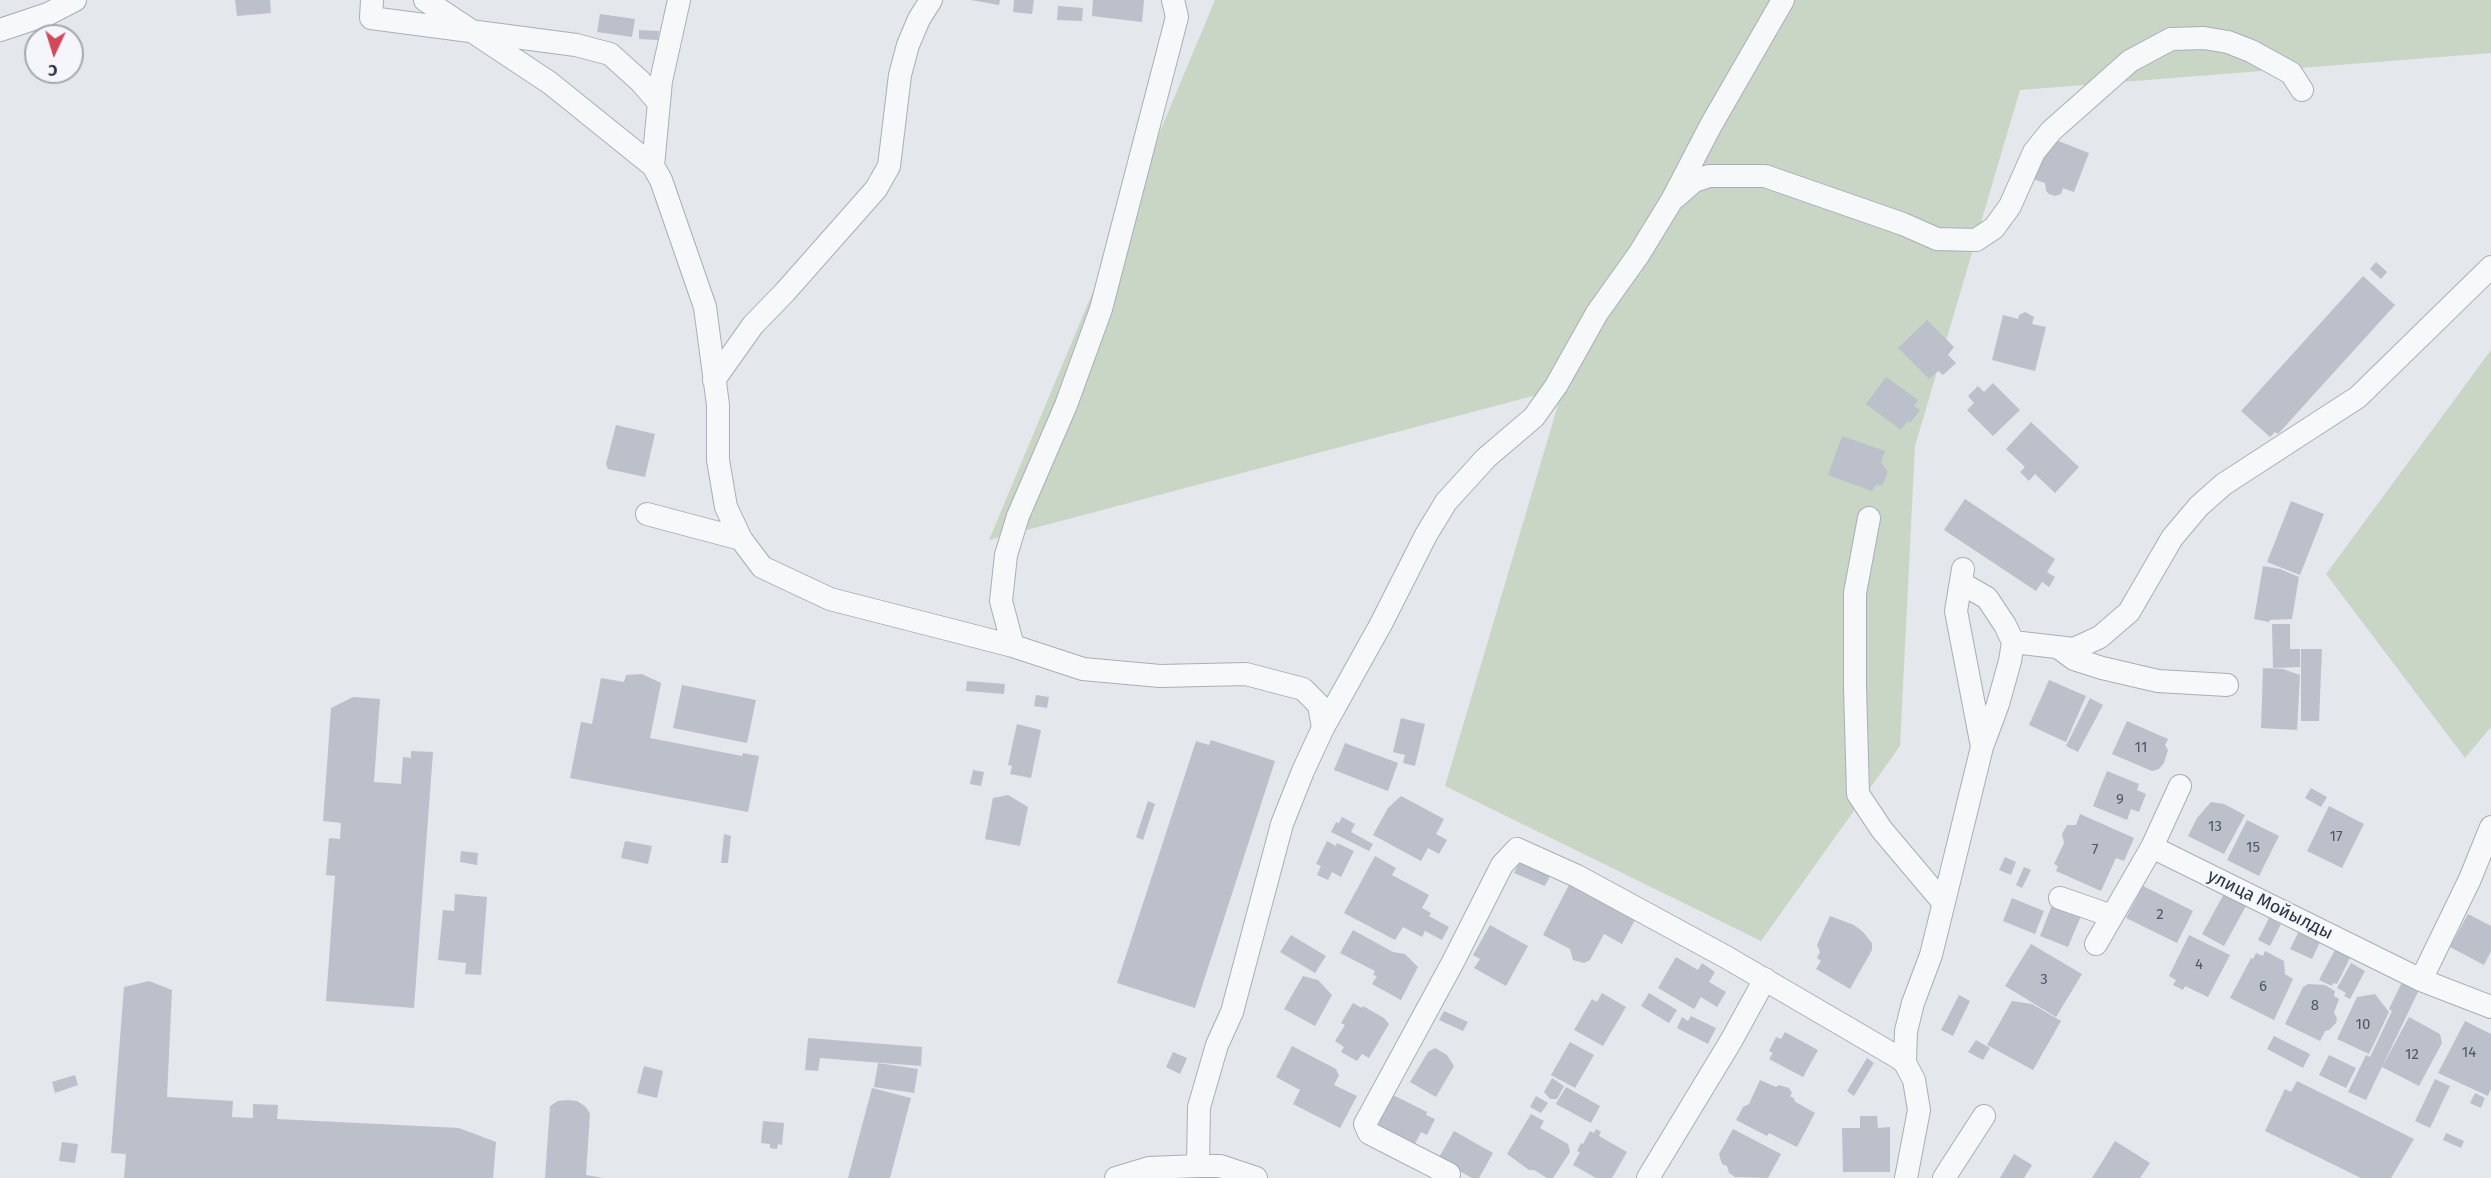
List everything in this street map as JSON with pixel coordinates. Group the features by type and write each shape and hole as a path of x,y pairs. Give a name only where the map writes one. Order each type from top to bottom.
{"street":[{"path":"0,30 48,14 75,0"},
{"path":"372,0 371,18 576,45 610,54 640,81 659,103"},
{"path":"425,0 453,9 474,32 550,83 653,166 661,180 705,307 718,405 718,460 726,507 741,538 762,567 830,599 1013,646 1083,669 1160,676 1246,674 1303,689 1319,705 1323,728"},
{"path":"653,166 661,81 679,0"},
{"path":"714,380 753,325 876,189 889,166 900,75 908,45 931,0"},
{"path":"1013,646 1001,601 1006,555 1018,516 1066,405 1101,309 1177,17 1173,0"},
{"path":"1198,1166 1199,1107 1217,1045 1232,1012 1282,824 1323,728 1382,624 1426,535 1446,502 1486,458 1534,417 1556,386 1597,313 1639,254 1672,200 1711,125 1783,0"},
{"path":"1672,200 1694,181 1709,176 1766,176 1903,224 1937,239 1976,240 1994,228 2010,206 2034,152 2051,131 2130,61 2171,39 2204,38 2228,42 2252,51 2291,73 2302,90"},
{"path":"2013,642 2074,649 2100,637 2129,612 2172,538 2199,506 2224,484 2358,397 2491,267"},
{"path":"647,514 741,538"},
{"path":"1869,518 1856,593 1855,688 1858,794 1882,830 1942,902"},
{"path":"1905,1063 1906,1031 1913,1003 1931,955 1942,902 1982,747 1998,704 2013,642 1987,598 1962,576 1956,611 1982,747"},
{"path":"2059,648 2074,659 2158,681 2228,685"},
{"path":"2096,944 2152,847 2180,786"},
{"path":"2421,980 2470,879 2491,827"},
{"name":"улица Мойылды","path":"2152,847 2421,980 2491,1007"},
{"path":"1449,1174 1370,1133 1365,1124 1453,962 1502,865 1517,849 1577,876 1765,979 1882,1046 1905,1063 1914,1080 1919,1110 1906,1178"},
{"path":"2060,898 2112,916"},
{"path":"1648,1178 1731,1041 1765,979"},
{"path":"1944,1178 1984,1116"},
{"path":"1116,1178 1149,1168 1198,1166 1220,1167 1256,1178"}],"green space":[{"path":"1215,0 2491,0 2491,53 2020,90 1915,446 1900,746 1761,941 1445,786 1563,388 989,540"},
{"path":"2491,350 2491,727 2465,758 2326,574"}],"building":[{"path":"235,0 270,0 271,13 237,16"},
{"path":"971,0 1000,0 999,5"},
{"path":"1014,0 1034,0 1032,14 1013,12"},
{"path":"1093,0 1144,0 1142,22 1092,16"},
{"path":"1058,6 1083,8 1082,21 1057,20"},
{"path":"600,14 635,19 632,37 597,32"},
{"path":"639,30 659,31 658,40 639,39"},
{"path":"2051,138 2089,153 2074,192 2063,188 2061,194 2055,196 2046,191 2045,183 2033,179"},
{"path":"2376,262 2387,272 2381,279 2370,269"},
{"path":"2363,276 2395,305 2278,434 2275,432 2270,437 2241,411"},
{"path":"2025,312 2034,317 2032,324 2046,327 2035,371 1992,360 2003,315 2018,319 2019,315"},
{"path":"1927,320 1954,347 1948,355 1956,363 1943,375 1938,371 1929,379 1898,348"},
{"path":"1886,377 1918,400 1914,406 1920,410 1901,430 1866,404"},
{"path":"1993,383 2020,410 1993,436 1967,410 1974,403 1968,396 1978,386 1984,392"},
{"path":"2031,422 2079,467 2055,493 2035,474 2029,481 2020,472 2025,467 2006,449"},
{"path":"616,425 655,434 645,477 608,469 606,464"},
{"path":"1842,436 1885,451 1881,462 1888,472 1882,486 1877,484 1872,491 1828,475"},
{"path":"1965,499 2055,559 2047,572 2055,577 2049,587 2042,582 2036,591 1944,530"},
{"path":"2291,501 2324,514 2300,575 2267,562"},
{"path":"2263,566 2280,569 2299,577 2292,619 2270,620 2269,622 2254,619"},
{"path":"2272,624 2290,624 2290,649 2300,649 2300,667 2273,668"},
{"path":"2301,649 2322,649 2319,721 2301,721"},
{"path":"2263,668 2283,669 2300,675 2297,730 2261,728"},
{"path":"642,674 661,683 650,738 742,756 743,753 759,756 748,812 570,778 581,722 592,724 601,678 624,682 626,675"},
{"path":"2049,680 2086,696 2066,742 2029,725"},
{"path":"967,681 1005,684 1004,694 966,691"},
{"path":"682,685 756,700 747,743 673,728"},
{"path":"1036,695 1049,697 1047,708 1034,706"},
{"path":"353,697 380,699 374,782 401,784 403,757 411,758 411,751 433,752 414,1008 326,1001 335,876 326,875 329,838 340,839 341,823 323,821 331,708"},
{"path":"2090,698 2103,705 2078,752 2066,746"},
{"path":"1401,718 1425,724 1415,766 1403,763 1405,755 1393,752"},
{"path":"2127,721 2168,739 2165,745 2168,750 2164,763 2159,769 2152,771 2112,754"},
{"path":"1017,724 1041,730 1031,778 1010,774 1012,766 1008,765"},
{"path":"1211,740 1275,761 1195,1008 1117,983 1196,741 1209,745"},
{"path":"1345,743 1398,763 1388,791 1334,770"},
{"path":"973,770 984,772 981,786 970,784"},
{"path":"2107,771 2139,784 2137,790 2146,794 2139,812 2131,809 2127,820 2093,806"},
{"path":"2311,788 2327,797 2321,807 2305,798"},
{"path":"1008,795 1028,807 1020,846 985,839 993,798"},
{"path":"1401,796 1444,819 1436,834 1447,840 1439,854 1428,848 1421,861 1373,835 1388,808"},
{"path":"1148,801 1155,804 1143,840 1136,837"},
{"path":"2211,802 2224,804 2245,815 2224,854 2188,836 2197,818"},
{"path":"2329,806 2364,824 2342,868 2307,851"},
{"path":"2080,814 2134,838 2124,861 2116,858 2101,891 2056,871 2058,866 2054,864 2064,843 2062,834 2067,825 2076,825"},
{"path":"1342,817 1355,824 1351,832 1373,844 1369,851 1331,832 1336,822 1339,823"},
{"path":"2247,820 2279,836 2259,876 2227,860"},
{"path":"724,834 731,836 728,863 721,863"},
{"path":"625,841 652,846 648,864 621,858"},
{"path":"1327,841 1354,851 1341,877 1332,872 1328,880 1317,875 1321,866 1316,864"},
{"path":"461,851 478,853 477,865 460,862"},
{"path":"1375,856 1396,868 1392,875 1429,895 1422,908 1431,913 1429,916 1449,927 1442,940 1425,931 1422,937 1403,927 1395,940 1344,913"},
{"path":"2005,857 2016,862 2011,875 1999,870"},
{"path":"1519,863 1550,876 1545,886 1514,873"},
{"path":"2024,867 2031,870 2022,888 2016,885"},
{"path":"1571,881 1637,916 1622,944 1604,934 1590,960 1584,963 1573,960 1570,949 1543,935"},
{"path":"2143,886 2193,911 2177,943 2126,918"},
{"path":"2225,892 2247,904 2224,946 2202,934"},
{"path":"455,894 487,897 481,975 465,974 466,963 438,960 443,910 454,911"},
{"path":"2012,898 2044,911 2035,934 2003,921"},
{"path":"2052,905 2081,916 2068,947 2040,936"},
{"path":"2468,914 2491,926 2491,951 2484,965 2450,947"},
{"path":"1830,916 1854,925 1872,943 1872,950 1850,989 1816,969 1821,961 1817,958 1820,952 1817,945"},
{"path":"2269,918 2281,924 2270,946 2258,940"},
{"path":"1490,925 1528,946 1506,986 1474,968 1480,959 1473,955"},
{"path":"1353,930 1393,952 1405,954 1418,967 1401,1000 1372,984 1377,976 1373,975 1375,971 1340,953"},
{"path":"2299,931 2320,942 2312,959 2290,949"},
{"path":"1291,935 1326,956 1315,973 1280,952"},
{"path":"2189,935 2230,955 2208,997 2185,986 2183,990 2173,985 2176,980 2169,976"},
{"path":"2031,944 2082,974 2056,1017 2005,986"},
{"path":"2336,948 2351,956 2337,984 2333,983 2332,986 2319,980"},
{"path":"2265,951 2284,961 2285,974 2293,979 2274,1020 2230,998 2251,958 2253,959 2256,953 2263,956"},
{"path":"1676,957 1698,970 1702,963 1715,972 1709,982 1726,992 1717,1007 1701,997 1694,1009 1658,988"},
{"path":"2351,963 2365,971 2350,999 2344,996 2346,993 2337,988"},
{"path":"1303,976 1318,980 1332,995 1315,1026 1284,1009"},
{"path":"149,981 172,990 167,1097 233,1101 232,1117 253,1118 253,1104 278,1105 277,1119 459,1128 496,1142 493,1178 124,1178 126,1154 111,1153 124,987"},
{"path":"2402,982 2419,990 2366,1100 2348,1092 2366,1055 2370,1057 2392,1011 2389,1009"},
{"path":"2308,984 2325,985 2335,991 2334,996 2339,999 2334,1013 2337,1018 2336,1023 2325,1031 2320,1041 2285,1024 2303,987"},
{"path":"1602,993 1626,1007 1603,1046 1574,1030 1592,999 1597,1002"},
{"path":"1649,993 1677,1010 1669,1023 1641,1006"},
{"path":"2375,994 2389,1012 2369,1054 2337,1039 2357,997"},
{"path":"1959,995 1970,1001 1953,1036 1941,1030"},
{"path":"2012,1001 2032,1004 2061,1021 2033,1070 1987,1045"},
{"path":"1353,1003 1384,1018 1389,1024 1369,1058 1362,1054 1357,1061 1341,1052 1344,1047 1335,1041 1345,1025 1341,1023"},
{"path":"1444,1011 1468,1022 1463,1031 1439,1020"},
{"path":"1691,1016 1716,1028 1708,1044 1677,1028 1682,1017 1688,1021"},
{"path":"2409,1017 2440,1034 2442,1043 2419,1086 2382,1067"},
{"path":"2465,1021 2491,1034 2491,1089 2488,1096 2438,1073"},
{"path":"1785,1032 1818,1050 1803,1077 1769,1059 1773,1053 1769,1051 1776,1037 1781,1039"},
{"path":"2274,1036 2310,1054 2303,1068 2267,1049"},
{"path":"808,1038 922,1047 921,1066 820,1058 818,1071 805,1070"},
{"path":"1976,1040 1990,1048 1983,1060 1968,1052"},
{"path":"1570,1042 1594,1055 1575,1088 1551,1075"},
{"path":"1292,1046 1336,1069 1339,1075 1334,1085 1357,1096 1340,1128 1293,1104 1300,1090 1276,1077"},
{"path":"1435,1048 1447,1055 1454,1066 1436,1097 1410,1082 1428,1052"},
{"path":"1173,1052 1187,1058 1180,1074 1166,1067"},
{"path":"2329,1055 2356,1068 2346,1088 2319,1075"},
{"path":"1867,1058 1874,1063 1854,1096 1847,1091"},
{"path":"878,1063 918,1069 914,1093 874,1087"},
{"path":"644,1066 663,1071 657,1098 637,1093"},
{"path":"75,1075 78,1085 55,1093 52,1082"},
{"path":"1552,1078 1564,1086 1557,1099 1550,1099 1544,1092"},
{"path":"2435,1079 2450,1086 2430,1128 2415,1121"},
{"path":"1760,1080 1776,1087 1779,1085 1789,1088 1792,1093 1790,1096 1795,1099 1794,1101 1815,1113 1797,1147 1769,1133 1767,1136 1736,1120 1743,1107 1749,1104"},
{"path":"2297,1081 2414,1139 2391,1178 2361,1178 2265,1131 2285,1089 2291,1092"},
{"path":"1566,1087 1600,1106 1591,1123 1556,1104"},
{"path":"872,1088 911,1098 890,1178 848,1178"},
{"path":"2475,1093 2485,1098 2481,1108 2470,1103"},
{"path":"1391,1094 1427,1112 1426,1115 1435,1119 1427,1135 1421,1132 1413,1148 1377,1131 1379,1125 1375,1122"},
{"path":"1536,1096 1548,1103 1541,1113 1530,1107"},
{"path":"558,1101 577,1101 586,1107 590,1114 586,1175 604,1178 545,1178 550,1106"},
{"path":"1531,1114 1544,1121 1540,1128 1568,1144 1570,1152 1553,1178 1547,1178 1534,1170 1529,1170 1507,1154"},
{"path":"1860,1116 1877,1116 1878,1128 1890,1127 1890,1172 1843,1172 1842,1128 1860,1128"},
{"path":"763,1121 784,1123 782,1145 778,1144 777,1149 770,1148 770,1144 761,1143"},
{"path":"1596,1129 1601,1132 1599,1136 1627,1152 1612,1178 1596,1178 1573,1165 1580,1152 1577,1151 1581,1143 1583,1144 1590,1131 1594,1133"},
{"path":"1733,1129 1781,1154 1768,1178 1735,1177 1729,1173 1727,1166 1722,1164 1719,1154"},
{"path":"1454,1131 1493,1153 1479,1178 1472,1178 1438,1159"},
{"path":"2446,1133 2464,1141 2461,1148 2443,1140"},
{"path":"2115,1141 2150,1163 2140,1178 2092,1178"},
{"path":"62,1142 78,1144 75,1163 59,1161"},
{"path":"2014,1154 2032,1165 2024,1178 2000,1178"}]}
